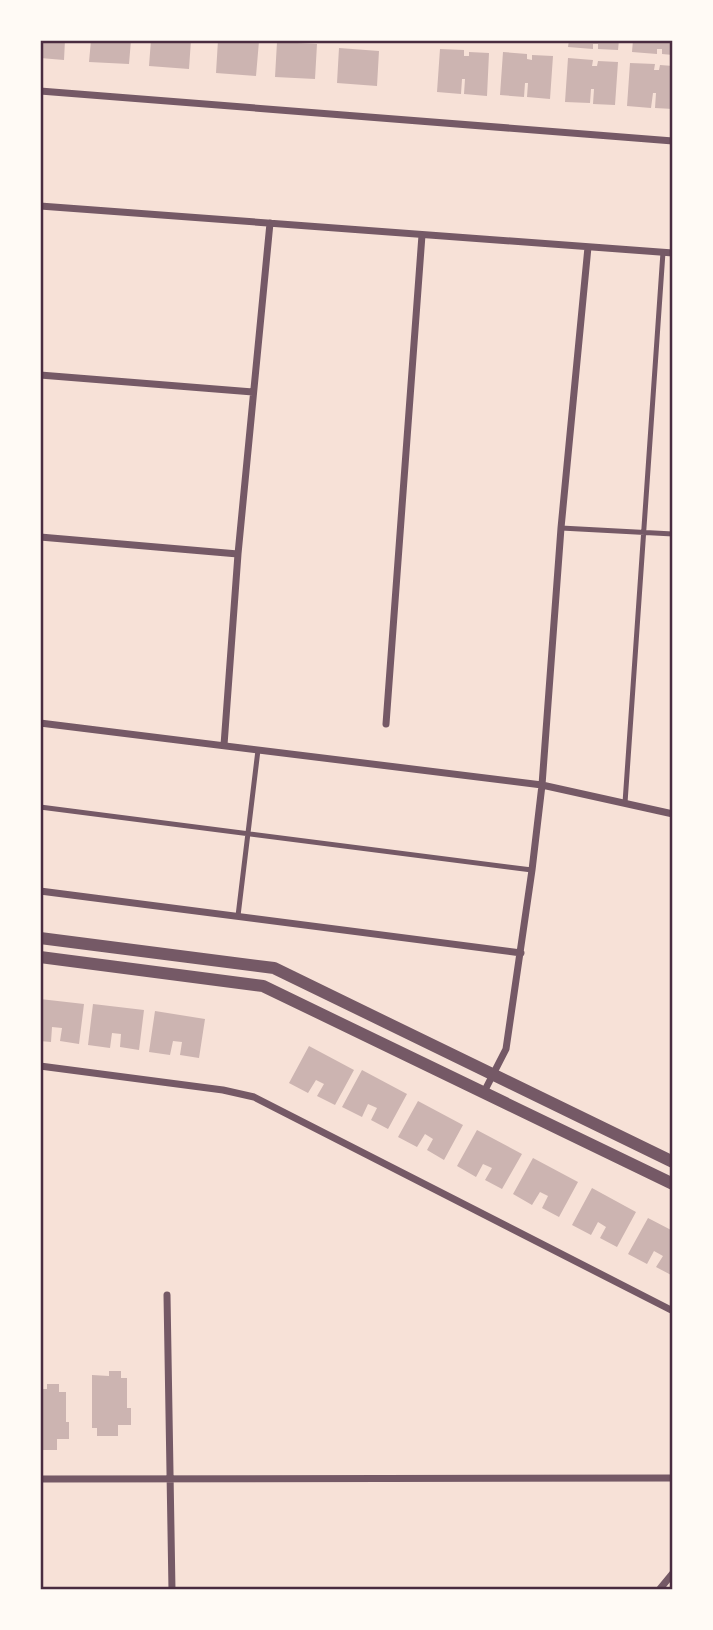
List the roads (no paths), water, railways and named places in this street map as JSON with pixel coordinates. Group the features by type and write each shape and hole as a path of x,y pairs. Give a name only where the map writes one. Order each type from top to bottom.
{"street":[{"path":"40,91 673,141"},
{"path":"40,206 673,253"},
{"path":"224,745 238,554 270,223"},
{"path":"386,724 422,234"},
{"path":"484,1092 506,1049 532,870 542,785 561,528 588,247"},
{"path":"40,375 253,393"},
{"path":"40,537 238,554"},
{"path":"40,723 542,785 673,814"},
{"path":"40,891 521,953"},
{"path":"40,938 274,968 673,1162"},
{"path":"40,957 263,986 673,1184"},
{"path":"40,1066 223,1090 254,1097 673,1311"},
{"path":"167,1295 172,1590"},
{"path":"40,1479 673,1478"},
{"path":"659,1590 673,1573"}],"lane":[{"path":"625,803 663,252"},
{"path":"561,528 673,534"},
{"path":"238,916 258,750"},
{"path":"40,807 532,870"}]}
